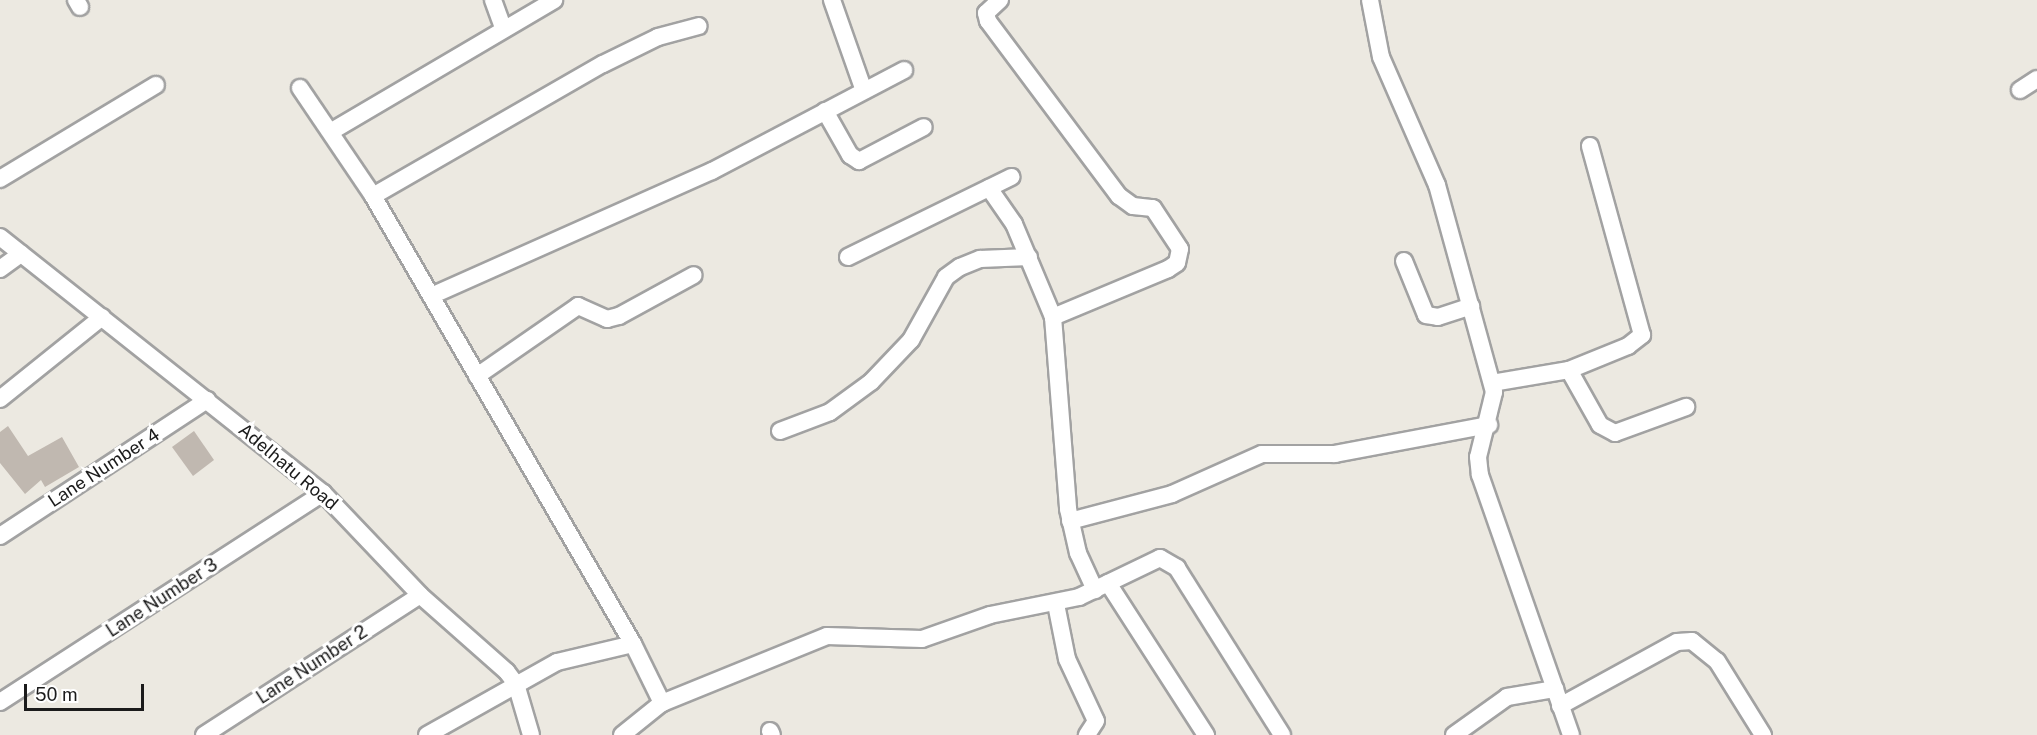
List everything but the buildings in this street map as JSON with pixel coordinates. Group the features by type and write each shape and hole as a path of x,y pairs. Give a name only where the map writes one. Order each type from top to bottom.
{"street":[{"path":"493,0 502,27"},
{"path":"332,131 502,27 554,0"},
{"path":"832,0 864,91"},
{"path":"999,0 986,13 988,21 1119,196 1133,206 1153,208 1180,249 1177,263 1168,270 1053,317"},
{"path":"1370,0 1381,57 1437,185 1492,383 1488,425 1478,457 1480,475 1570,735"},
{"path":"373,196 603,64 658,37 699,26"},
{"path":"430,296 673,189 904,70"},
{"path":"2020,90 2037,79"},
{"path":"0,179 156,85"},
{"path":"300,88 332,131 373,196 633,644 662,703"},
{"path":"825,111 850,155 859,161 924,128"},
{"path":"1492,383 1569,370 1628,346 1642,334 1590,146"},
{"path":"848,257 1011,177"},
{"path":"989,188 1008,213 1029,257 1053,317 1070,521 1101,587 1206,735"},
{"name":"Adelhatu Road","path":"0,237 323,493 420,595 516,684"},
{"path":"0,269 21,254"},
{"path":"780,431 830,412 871,382 911,340 946,277 960,267 980,259 1029,257"},
{"path":"1404,261 1426,315 1438,317 1471,306"},
{"path":"477,376 578,306 607,319 619,316 694,275"},
{"path":"0,399 102,317"},
{"path":"1569,370 1606,431 1615,433 1686,407"},
{"name":"Lane Number 4","path":"0,536 207,400"},
{"path":"1070,521 1172,494 1262,454 1335,454 1488,425"},
{"name":"Lane Number 3","path":"0,702 323,493"},
{"path":"622,735 662,703 827,636 922,639 990,615 1056,604 1101,587 1160,558 1177,568 1282,735"},
{"name":"Lane Number 2","path":"204,735 420,595"},
{"path":"1056,604 1067,659 1096,721 1087,735"},
{"path":"1560,706 1677,642 1692,641 1717,661 1763,735"},
{"path":"427,735 557,662 633,644"},
{"path":"516,684 531,735"},
{"path":"1454,735 1507,697 1555,689"}]}
